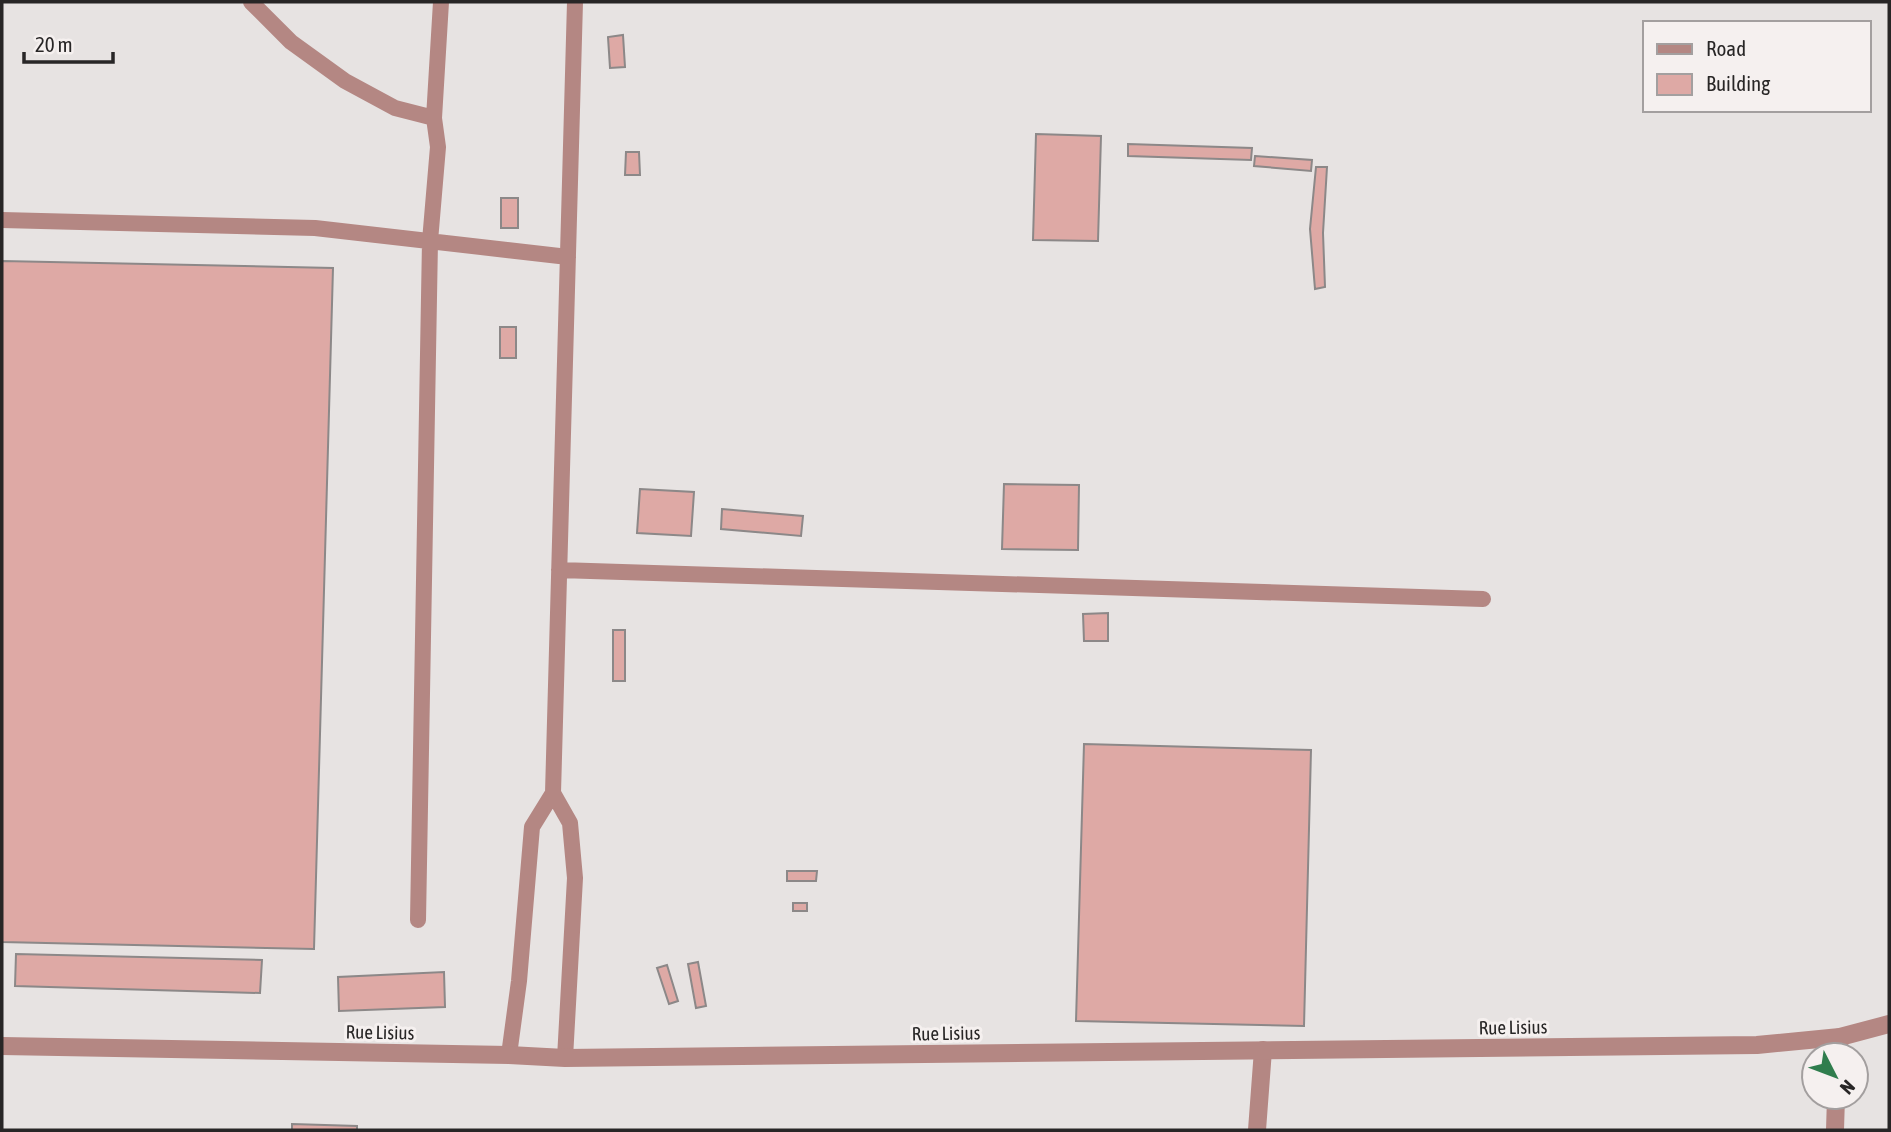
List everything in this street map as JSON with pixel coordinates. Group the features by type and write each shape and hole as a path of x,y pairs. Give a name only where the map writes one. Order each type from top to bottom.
{"street":[{"name":"Rue Lisius","path":"2,1046 565,1058 1757,1045 1840,1037 1889,1024"},
{"path":"1840,1037 1840,1041"},
{"path":"1257,1130 1263,1050"}],"lane":[{"path":"251,2 291,42 345,81 395,108 434,118"},
{"path":"418,919 430,241 438,147 434,118 441,2"},
{"path":"509,1055 519,981 532,827 553,793 575,2"},
{"path":"2,220 316,228 568,257"},
{"path":"559,570 1483,599"},
{"path":"553,793 570,823 575,878 565,1058"}],"building":[{"path":"623,35 625,67 610,68 608,37"},
{"path":"1036,134 1101,136 1098,241 1033,240"},
{"path":"1128,144 1252,148 1251,160 1128,156"},
{"path":"626,152 639,152 640,175 625,175"},
{"path":"1255,156 1312,160 1311,171 1254,166"},
{"path":"1316,167 1327,167 1323,233 1325,287 1315,289 1310,229"},
{"path":"501,198 518,198 518,228 501,228"},
{"path":"2,261 333,268 314,949 2,942"},
{"path":"500,327 516,327 516,358 500,358"},
{"path":"1004,484 1079,485 1078,550 1002,549"},
{"path":"640,489 694,492 691,536 637,533"},
{"path":"722,509 803,516 801,536 721,529"},
{"path":"1108,613 1108,641 1084,641 1083,614"},
{"path":"613,630 625,630 625,681 613,681"},
{"path":"1084,744 1311,750 1304,1026 1076,1021"},
{"path":"787,871 817,871 816,881 787,881"},
{"path":"793,903 807,903 807,911 793,911"},
{"path":"16,954 262,960 260,993 15,986"},
{"path":"698,962 706,1006 696,1008 688,964"},
{"path":"667,965 678,1001 669,1004 657,968"},
{"path":"444,972 445,1007 339,1011 338,977"},
{"path":"292,1124 357,1126 357,1130 292,1130"}]}
